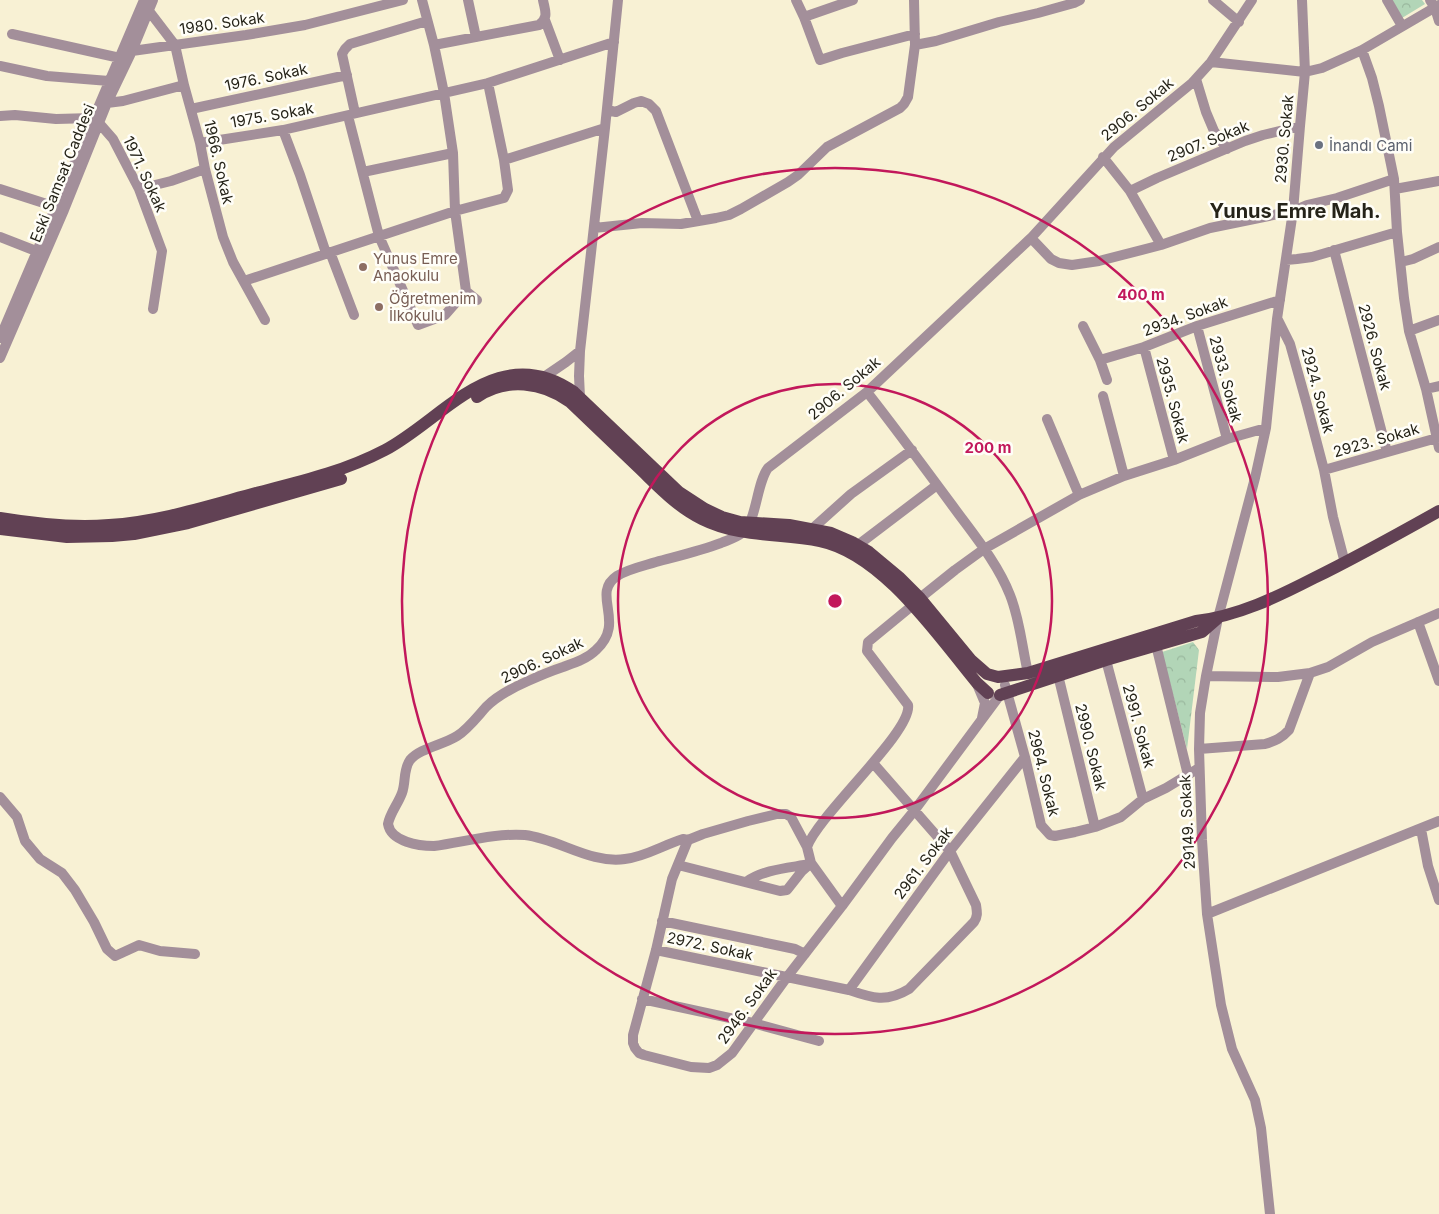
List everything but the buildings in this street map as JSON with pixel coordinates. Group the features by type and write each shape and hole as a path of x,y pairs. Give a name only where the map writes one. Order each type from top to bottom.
{"main road":[{"path":"0,518 57,525 100,526 132,523 185,512 332,473 378,454 404,440 440,412 477,387 497,378 518,374 544,377 563,385 579,403 676,496 746,528 825,542 842,548 868,564 916,601 977,683 997,691 1202,632 1218,618"},
{"path":"0,529 67,537 112,536 134,534 188,523 335,482 368,468 400,452 481,394 490,390 509,385 527,384 544,388 579,403"},
{"path":"997,691 1028,673 1196,621 1218,618 1282,595 1439,511"},
{"path":"746,528 790,526 812,529 834,534 858,544 884,564 974,663 987,674 997,691"}],"street":[{"name":"Eski Samsat Caddesi","path":"0,358 60,219 109,81 144,0"},
{"name":"Eski Samsat Caddesi","path":"0,338 36,251 96,120 107,103 132,51 153,0"},
{"name":"1980. Sokak","path":"132,51 305,25 404,0"},
{"path":"422,0 444,93 453,153 455,211 466,291 477,300"},
{"path":"468,0 476,37"},
{"path":"434,45 539,25 544,20 546,14 543,0"},
{"path":"579,403 580,351 618,0"},
{"path":"796,0 820,60 915,34"},
{"path":"804,17 853,0"},
{"path":"594,228 642,222 681,224 729,215 778,188 798,174 827,148 900,108 906,102 908,94 915,45 914,0"},
{"path":"1213,0 1239,22"},
{"name":"2906. Sokak","path":"842,906 811,863 807,847 791,817 782,813 703,834 688,840 683,839 624,860 600,858 525,835 487,837 426,846 396,836 388,828 388,824 402,792 406,769 413,757 458,735 506,691 586,658 597,650 610,629 606,591 616,577 643,566 706,549 746,528 763,476 768,468 867,392 1031,238 1103,157 1196,78 1211,62 1252,0"},
{"name":"2930. Sokak","path":"1266,428 1277,319 1293,211 1305,72 1302,0"},
{"path":"1387,0 1402,26"},
{"path":"915,45 936,41 1076,1"},
{"path":"1211,62 1305,72 1322,68 1362,50 1435,4 1439,21"},
{"name":"1966. Sokak","path":"149,11 175,45 223,238 233,262 265,320"},
{"path":"544,20 560,60"},
{"path":"427,21 350,44 342,54 347,75 351,114 379,236 418,325 445,315 466,291"},
{"path":"12,34 120,58"},
{"name":"1975. Sokak","path":"200,143 284,130 444,93 488,82 614,42"},
{"path":"1362,50 1379,106 1394,184 1397,232 1409,330 1426,390 1438,443"},
{"path":"0,66 47,76 109,81"},
{"name":"1976. Sokak","path":"191,109 347,75"},
{"path":"1196,78 1214,131 1227,149"},
{"path":"244,281 455,211 504,198 508,190 504,160 488,82"},
{"path":"107,103 123,101 184,85"},
{"path":"607,110 616,112 634,103 641,102 649,104 656,111 698,221"},
{"path":"0,116 15,115 96,120"},
{"name":"1971. Sokak","path":"96,120 113,139 139,189 162,251 153,309"},
{"name":"2907. Sokak","path":"1130,191 1244,141 1263,134 1300,126"},
{"path":"504,160 605,128"},
{"path":"284,130 328,252 354,316"},
{"path":"363,172 453,153"},
{"path":"1103,157 1130,191 1161,245"},
{"path":"139,189 205,170"},
{"path":"1031,238 1051,259 1059,263 1099,261 1161,245 1210,228 1293,211 1307,205 1394,184 1439,181"},
{"path":"0,189 56,207"},
{"path":"1286,260 1312,257 1397,232"},
{"path":"0,237 36,251"},
{"path":"1401,262 1413,259 1439,247"},
{"name":"2926. Sokak","path":"1334,250 1387,452"},
{"name":"2934. Sokak","path":"1100,360 1144,347 1197,326 1280,300"},
{"name":"2924. Sokak","path":"1277,319 1290,344 1324,470 1344,563"},
{"path":"1409,330 1439,320"},
{"path":"1083,326 1100,360 1106,380"},
{"name":"2933. Sokak","path":"1197,326 1227,439"},
{"name":"2935. Sokak","path":"1144,347 1174,460"},
{"path":"544,377 580,351"},
{"path":"1426,390 1439,386"},
{"path":"867,392 912,450 984,549 999,573 1014,606 1028,673"},
{"path":"1103,396 1124,476"},
{"path":"1047,419 1079,495"},
{"path":"807,847 809,841 821,825 888,745 906,718 909,709 906,701 867,651 868,642 916,601 984,549 1079,495 1124,476 1174,460 1227,439 1266,428"},
{"name":"29149. Sokak","path":"1266,428 1255,478 1218,618 1200,713 1198,749 1207,914 1223,1016 1237,1062 1255,1100 1262,1128 1270,1214"},
{"name":"2923. Sokak","path":"1324,470 1387,452 1438,443"},
{"path":"812,529 851,494 912,450"},
{"path":"858,544 937,485"},
{"path":"1206,676 1278,677 1310,673 1328,667 1372,642 1439,613"},
{"path":"1418,622 1439,681"},
{"path":"1156,645 1188,775"},
{"name":"2991. Sokak","path":"1106,660 1143,799"},
{"path":"1198,749 1265,744 1274,742 1283,736 1289,730 1310,673"},
{"name":"2990. Sokak","path":"1058,675 1095,827"},
{"path":"982,719 997,691"},
{"name":"2946. Sokak","path":"688,840 672,879 656,950 633,1035 633,1042 639,1053 644,1055 691,1067 709,1068 725,1060 732,1053 787,977 989,711 997,691"},
{"name":"2964. Sokak","path":"997,691 1025,757 1041,825 1050,835 1055,836 1095,827 1121,817 1143,799 1166,788 1199,768"},
{"name":"2961. Sokak","path":"849,990 950,851 1025,757"},
{"name":"2972. Sokak","path":"656,950 849,990 872,998 883,998 901,994 909,989 974,922 977,916 976,905 950,851 873,763"},
{"path":"0,797 17,817 25,841 40,859 62,873 75,890 107,949 115,956 139,945 160,951 195,954"},
{"path":"1207,914 1439,821"},
{"path":"1420,829 1428,866 1439,900"},
{"path":"746,882 769,871 811,863"},
{"path":"678,865 785,891 811,863"},
{"path":"662,921 795,948 805,954"},
{"path":"642,999 753,1023 819,1041"}],"green space":[{"path":"1392,0 1422,0 1425,4 1402,18"},
{"path":"1193,642 1199,650 1187,749 1162,652"}],"place":[{"name":"İnandı Cami","path":"1319,145"},
{"name":"Yunus Emre Anaokulu","path":"363,267"},
{"name":"Öğretmenim İlkokulu","path":"379,307"}],"district":[{"name":"Yunus Emre Mah.","path":"1295,211"}]}
